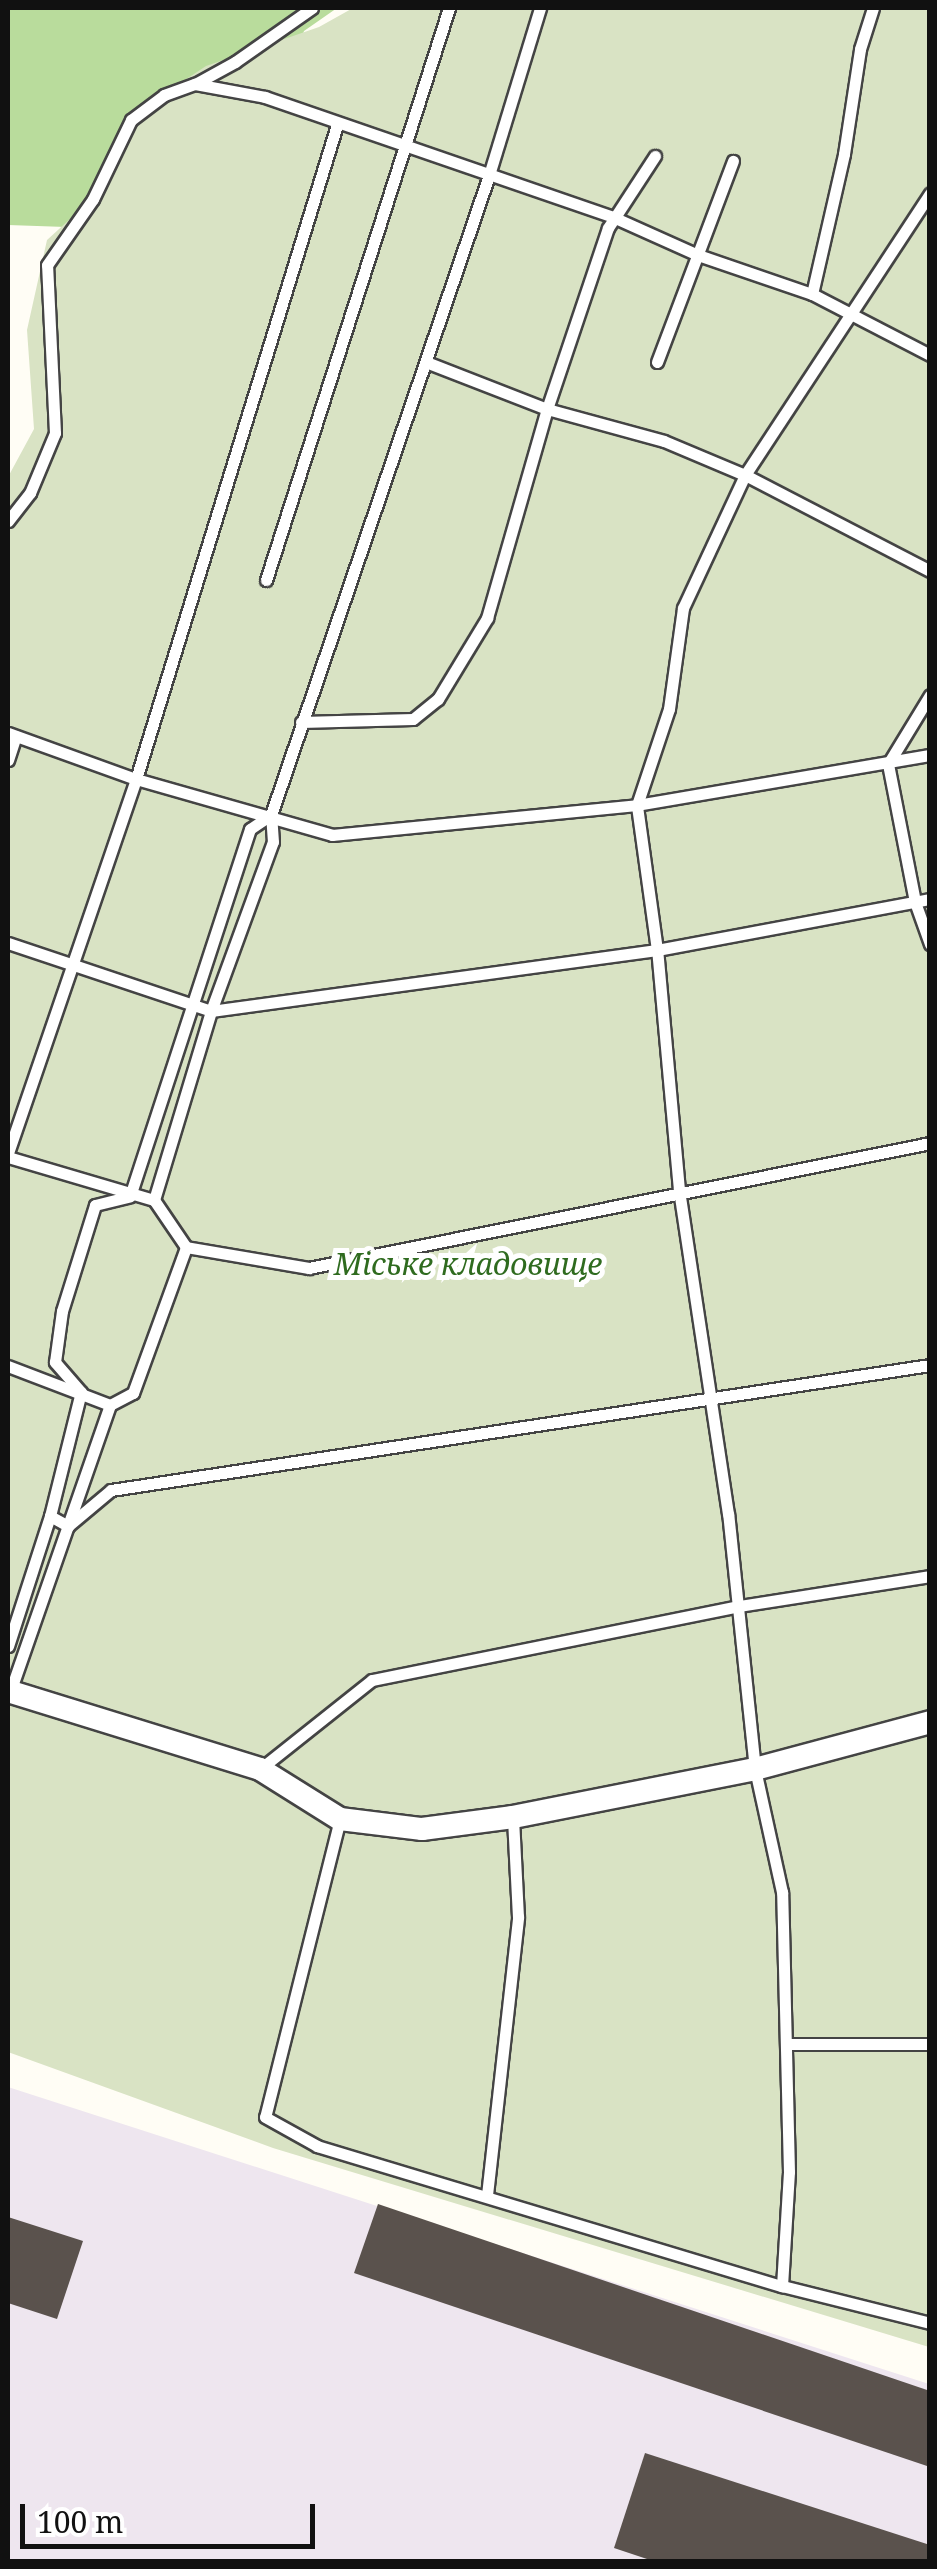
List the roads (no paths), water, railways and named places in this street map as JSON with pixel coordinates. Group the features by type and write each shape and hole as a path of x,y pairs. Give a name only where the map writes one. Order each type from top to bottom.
{"street":[{"path":"9,1691 260,1769 340,1820 422,1828 512,1817 755,1769 930,1722"}],"lane":[{"path":"8,521 30,492 56,432 47,265 93,199 131,120 164,96 235,62 312,8"},
{"path":"266,580 449,8"},
{"path":"154,1200 211,1011 273,842 271,814 489,175 540,8"},
{"path":"812,294 844,154 860,49 874,8"},
{"path":"195,84 265,98 613,217 698,254 812,294 930,355"},
{"path":"337,125 136,779 8,1155 130,1196 154,1200 186,1248 309,1268 679,1190 930,1143"},
{"path":"301,722 413,719 438,699 487,618 546,409 613,217 656,156"},
{"path":"657,362 733,161"},
{"path":"782,2286 790,2172 782,1892 755,1769 739,1606 679,1190 657,950 637,805 669,709 683,608 746,475 930,193"},
{"path":"426,362 546,409 664,442 746,475 930,571"},
{"path":"930,695 888,764 915,902 930,944"},
{"path":"8,760 12,735 136,779 332,834 637,805 930,755"},
{"path":"130,1196 190,1002 250,830 271,814"},
{"path":"8,943 211,1011 657,950 930,899"},
{"path":"81,1392 55,1362 62,1312 94,1205 130,1196"},
{"path":"9,1691 110,1405 133,1393 186,1248"},
{"path":"68,1526 111,1490 930,1365"},
{"path":"8,1366 110,1405"},
{"path":"8,1646 50,1516 81,1392"},
{"path":"50,1516 68,1526"},
{"path":"260,1769 372,1680 739,1606 930,1576"},
{"path":"8,1594 22,1604"},
{"path":"487,2194 518,1917 512,1817"},
{"path":"340,1820 265,2118 317,2146 487,2194 782,2286 930,2323"},
{"path":"786,2044 930,2044"}],"park label":[{"name":"Міське кладовище","path":"468,1264"}]}
